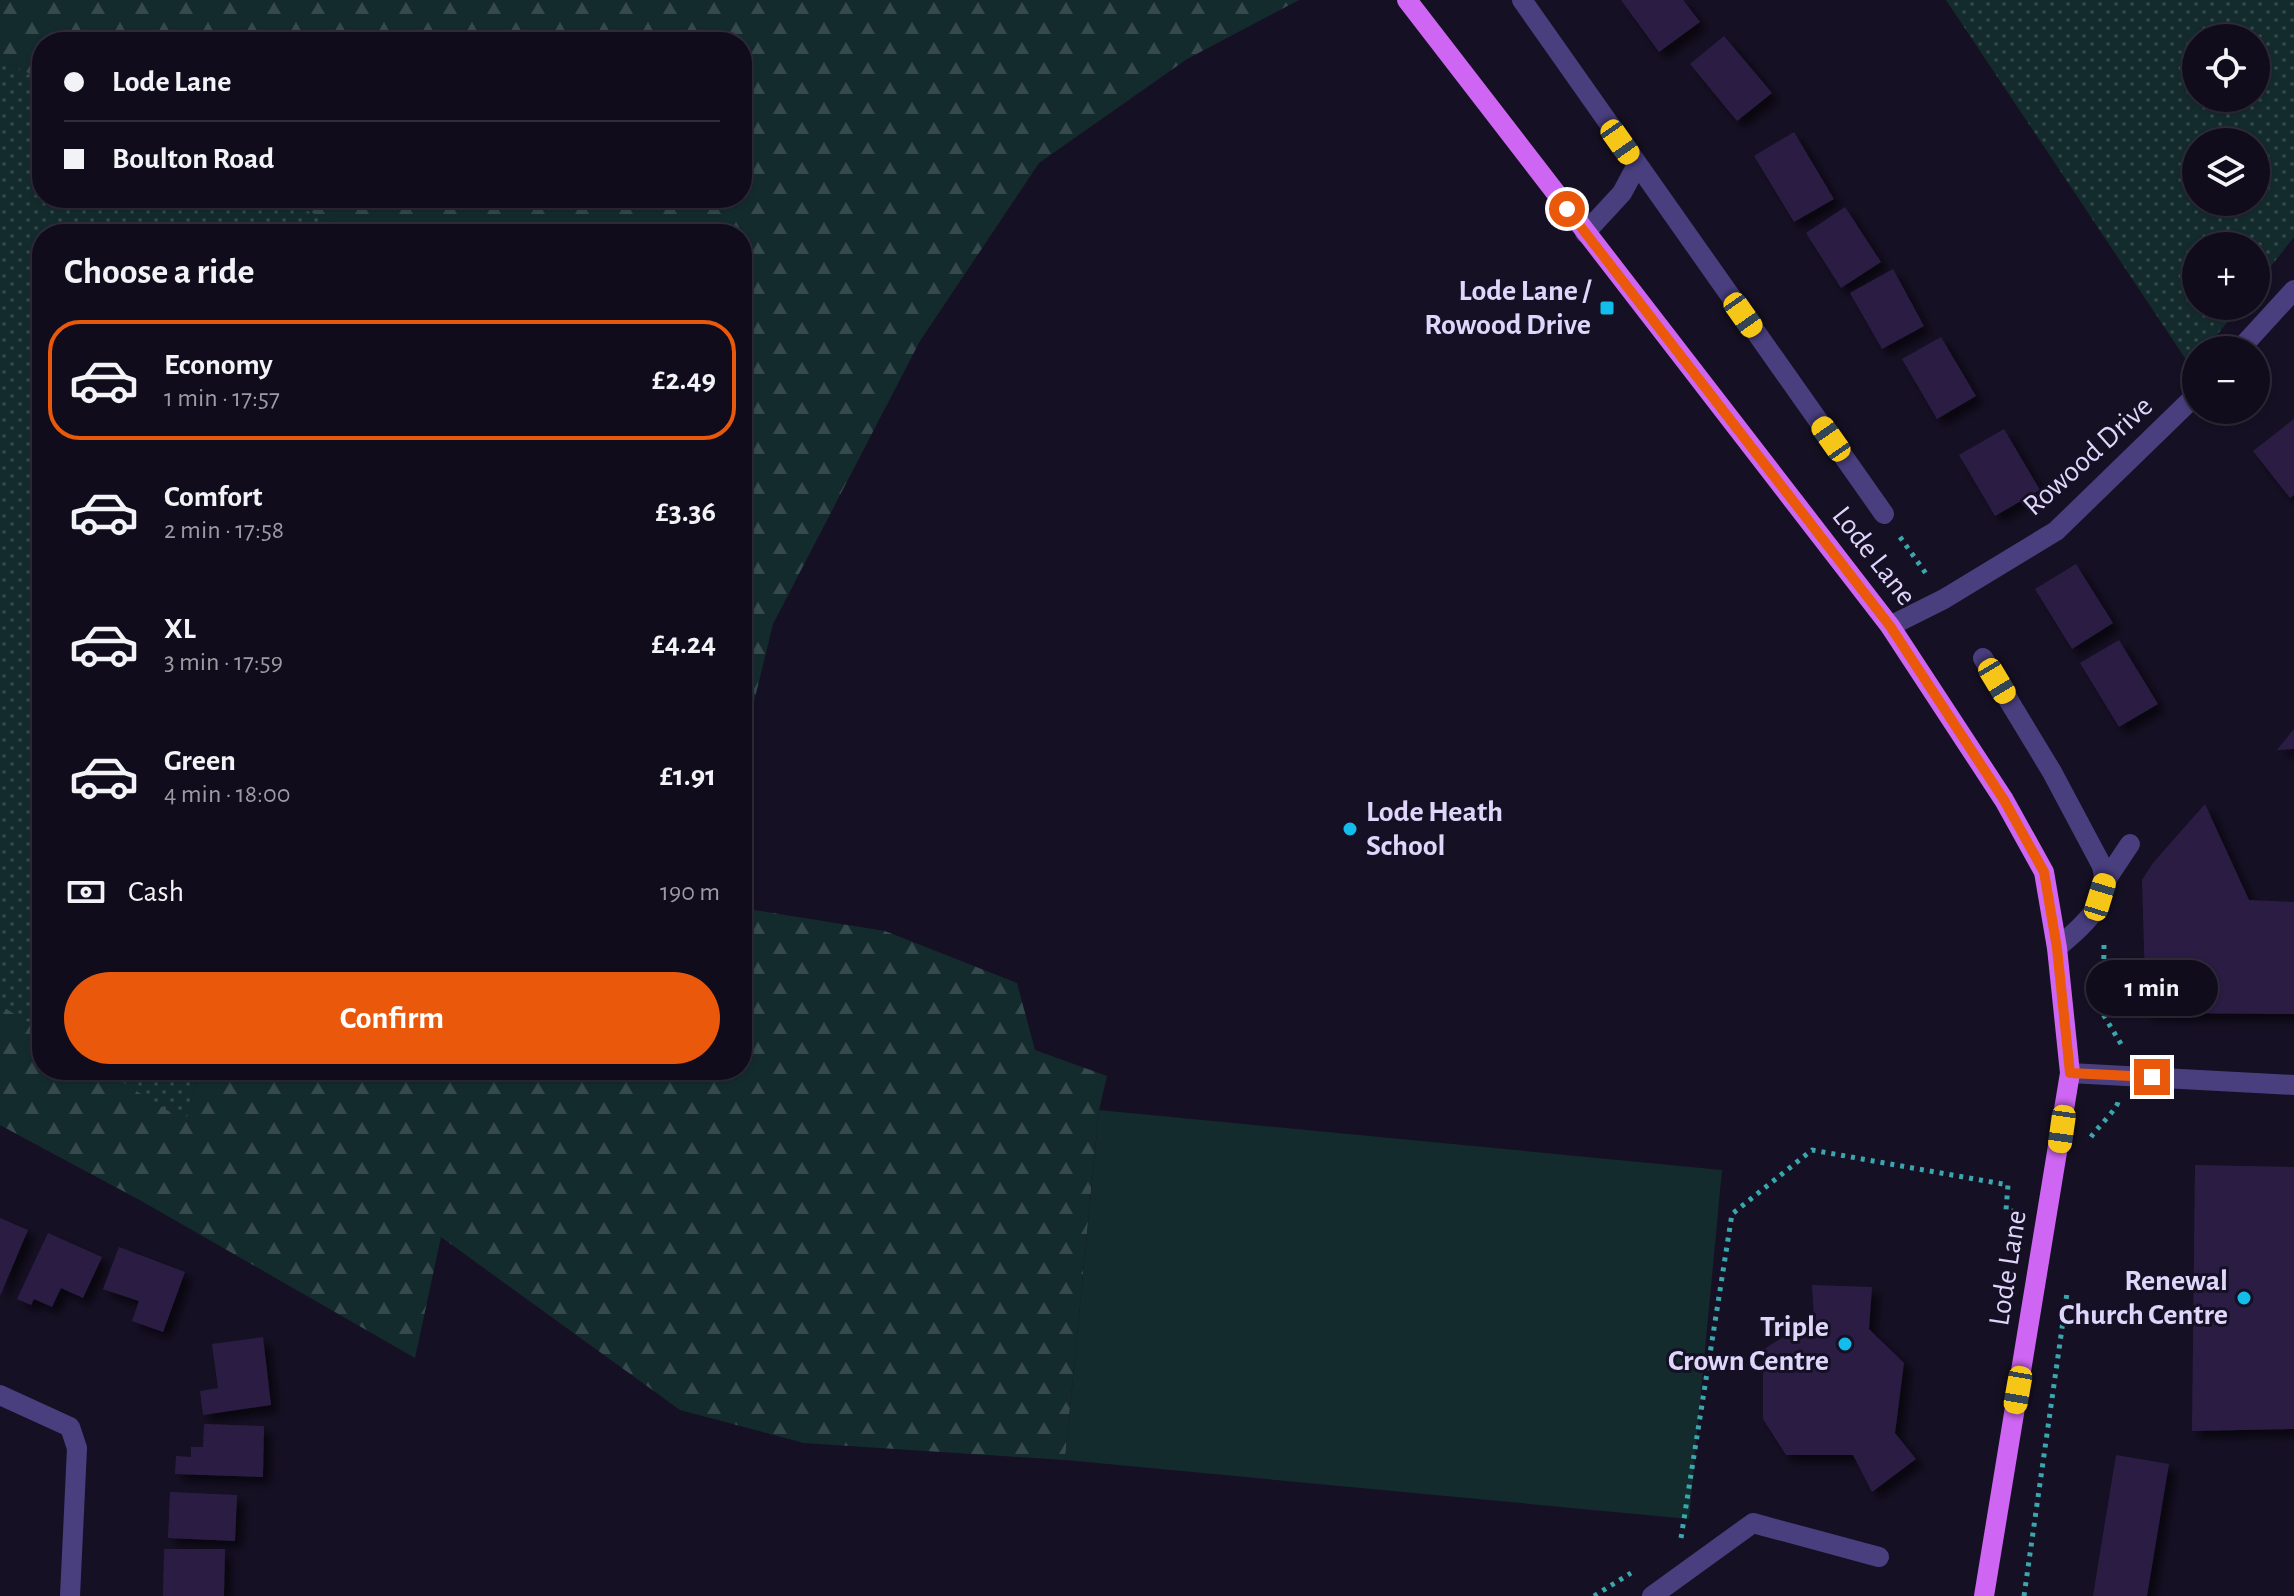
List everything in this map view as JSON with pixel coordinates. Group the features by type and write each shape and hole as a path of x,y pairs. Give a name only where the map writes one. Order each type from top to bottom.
{"main road":[{"name":"Lode Lane","path":"1407,0 1890,626 2004,800 2044,872 2057,948 2070,1073 1984,1596"}],"street":[{"name":"Lode Lane","path":"1522,0 1884,514"},
{"path":"1585,233 1622,193 1637,165"},
{"path":"2252,336 2294,290"},
{"name":"Rowood Drive","path":"1890,626 1944,599 2056,531 2182,409"},
{"path":"1983,658 2052,772 2102,866 2106,880"},
{"path":"2057,948 2095,914 2106,880 2130,844"},
{"path":"2070,1073 2294,1085"},
{"path":"0,1395 70,1427 77,1448 70,1596"},
{"path":"1652,1596 1753,1523 1879,1557"}],"path":[{"path":"1884,514 1944,599"},
{"path":"2089,1139 2102,1121 2117,1108 2123,1075 2124,1046 2103,1014 2104,940"},
{"path":"1680,1541 1732,1214 1812,1150 2008,1185 2006,1210 2046,1218"},
{"path":"2024,1596 2068,1285"},
{"path":"1594,1596 1643,1565"}],"green space":[{"path":"0,0 1299,0 1187,59 1039,163 920,341 773,624 752,710 752,224 335,224 302,208 752,208 752,32 32,32 32,75 0,59"},
{"path":"1946,0 2294,0 2294,237 2270,267 2270,232 2182,232 2182,320 2229,320 2216,336 2182,336 2182,354"},
{"path":"0,59 32,75 32,208 302,208 335,224 32,224 32,1080 196,1080 186,1122 138,1199 0,1125"},
{"path":"752,910 885,931 1017,983 1035,1050 1107,1076 1099,1110 1065,1460 804,1443 680,1410 441,1237 415,1358 138,1199 0,1125 0,1005 32,1025 32,1080 119,1080 186,1122 196,1080 752,1080"},
{"path":"1099,1110 1722,1170 1689,1519 1065,1460"}],"building":[{"path":"1621,0 1683,0 1700,22 1659,52"},
{"path":"1724,36 1772,93 1737,121 1690,64"},
{"path":"1794,132 1834,199 1794,222 1754,156"},
{"path":"1845,207 1881,262 1841,288 1806,233"},
{"path":"1893,269 1924,326 1882,349 1850,293"},
{"path":"1941,337 1976,396 1937,419 1902,359"},
{"path":"2294,419 2294,495 2290,498 2253,451"},
{"path":"2004,429 2040,490 1995,516 1959,455"},
{"path":"2076,564 2113,623 2072,649 2035,589"},
{"path":"2119,640 2158,704 2119,727 2080,663"},
{"path":"2294,729 2294,749 2277,750"},
{"path":"2205,804 2249,900 2294,902 2294,1014 2146,1013 2142,880"},
{"name":"Renewal Church Centre","path":"2195,1165 2294,1167 2294,1429 2192,1431"},
{"path":"0,1218 28,1230 0,1296"},
{"path":"48,1233 102,1257 83,1298 61,1288 52,1307 34,1299 31,1305 17,1299"},
{"path":"119,1247 185,1272 163,1332 132,1321 139,1301 103,1289"},
{"path":"1812,1285 1872,1287 1869,1329 1904,1363 1895,1433 1916,1459 1872,1492 1853,1455 1786,1455 1763,1419 1763,1350 1814,1317"},
{"path":"263,1337 271,1405 203,1415 200,1391 218,1388 212,1344"},
{"path":"204,1424 264,1426 263,1477 175,1474 176,1456 191,1457 191,1447 203,1447"},
{"path":"2116,1455 2169,1464 2147,1596 2093,1596"},
{"path":"170,1492 237,1495 235,1541 168,1538"},
{"path":"164,1549 225,1549 224,1596 163,1596"}],"place":[{"name":"Lode Lane / Rowood Drive","path":"1607,308"},
{"name":"Lode Heath School","path":"1350,829"},
{"name":"Renewal Church Centre","path":"2244,1298"},
{"name":"Triple Crown Centre","path":"1845,1344"}],"route":[{"path":"1567,209 1890,626 2004,800 2044,872 2057,948 2070,1073 2152,1077"}]}
